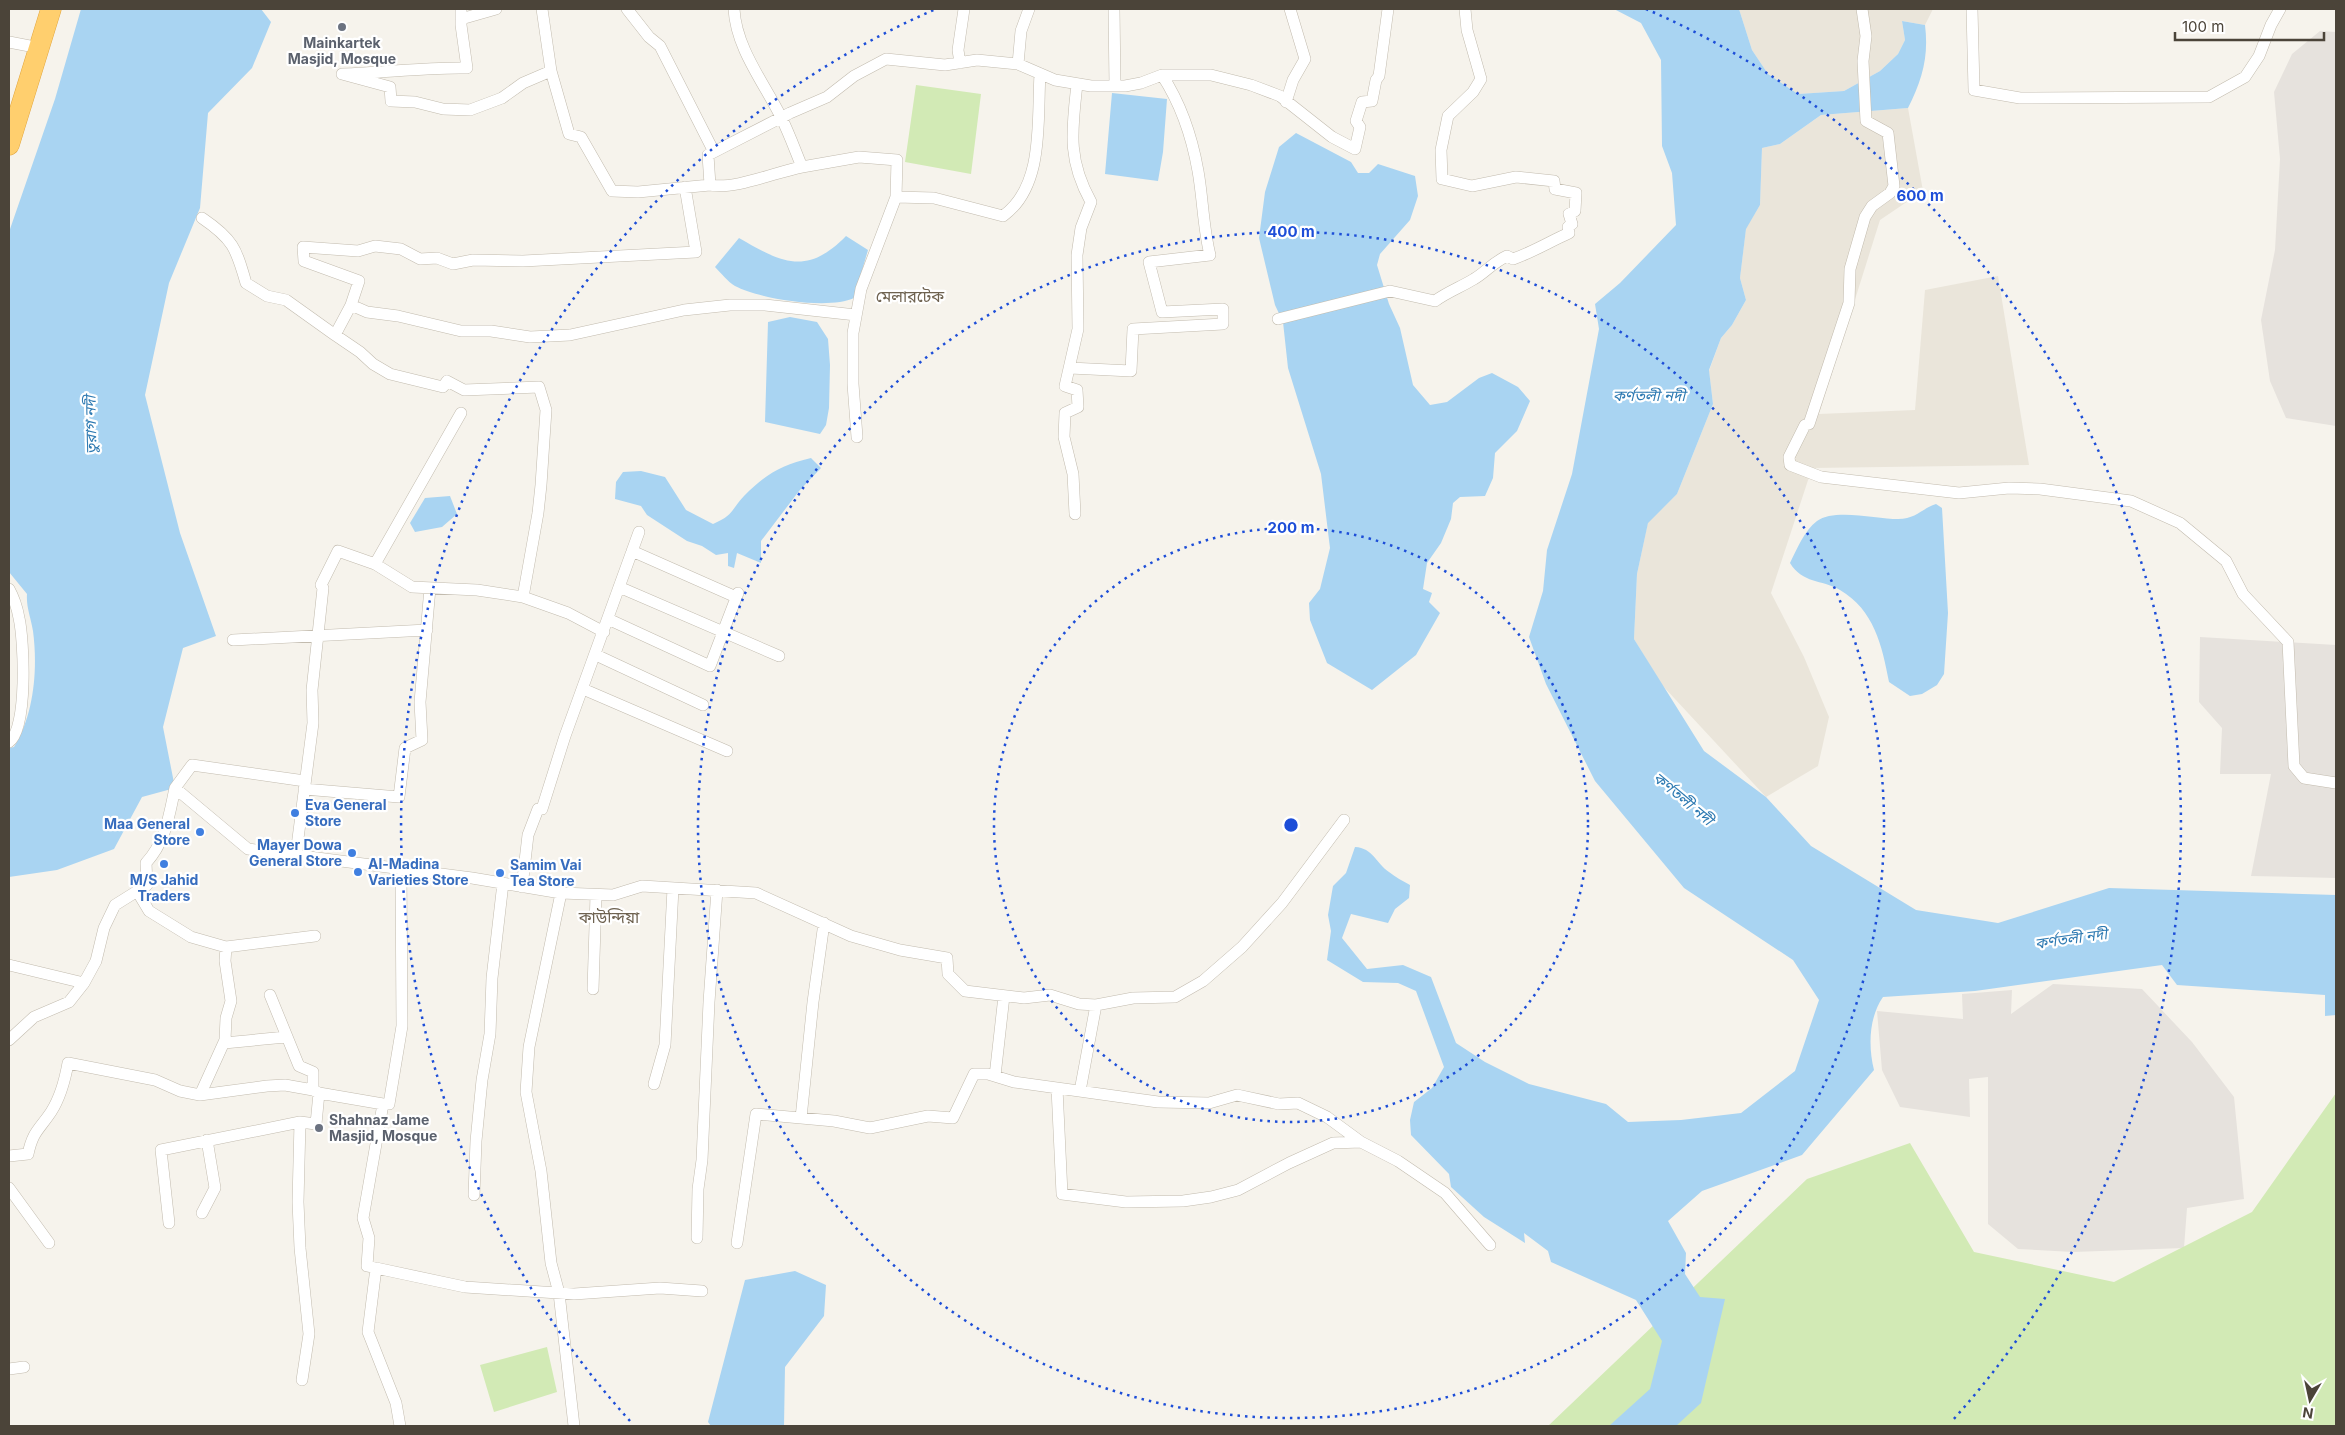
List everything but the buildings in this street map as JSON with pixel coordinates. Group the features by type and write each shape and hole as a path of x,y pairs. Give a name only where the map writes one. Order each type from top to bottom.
{"highway":[{"path":"9,145 51,9"}],"street":[{"path":"496,9 461,14 468,68 411,69 342,74 390,86 391,101 415,102 443,109 470,110 502,98 523,83 551,71"},
{"path":"542,9 551,71 569,134 581,137 612,191 638,192 710,185 720,187 740,184 774,172 859,157 897,160 896,197 861,289 852,333 857,437"},
{"path":"627,9 649,37 660,46 714,152"},
{"path":"734,9 736,26 749,58 782,118 802,167"},
{"path":"960,63 958,50 964,9"},
{"path":"1018,64 1020,31 1029,9"},
{"path":"1114,9 1115,86"},
{"path":"1286,102 1293,80 1306,59 1290,9"},
{"path":"710,185 708,155 827,97 854,76 886,59 945,65 977,60 1018,64 1056,80 1077,84 1115,86 1141,83 1162,75 1211,75 1251,85 1280,96 1332,138 1355,149 1360,127 1356,120 1362,102 1372,101 1376,80 1379,76 1388,9"},
{"path":"1278,319 1390,291 1435,301 1452,289 1475,279 1493,262 1507,256 1513,259 1529,254 1546,245 1549,241 1569,233 1568,227 1572,224 1570,214 1575,211 1576,193 1555,189 1554,181 1516,178 1472,186 1442,179 1441,150 1448,116 1473,92 1481,79 1467,30 1465,9"},
{"path":"1862,9 1866,36 1863,61 1866,121 1888,133 1894,186 1890,193 1872,206 1865,217 1850,269 1849,303 1809,424 1805,425 1789,457 1790,465 1821,477 1959,493 2040,488 2131,501 2180,523 2226,562 2243,594 2288,642 2294,766 2304,778 2336,783"},
{"path":"1972,9 1974,90 2020,98 2093,99 2209,97 2245,77 2259,56 2271,25 2280,9"},
{"path":"9,42 40,48"},
{"path":"896,197 934,198 1003,216 1013,209 1028,186 1034,165 1040,74"},
{"path":"1070,368 1131,371 1132,329 1223,324 1223,309 1162,312 1149,262 1210,255 1203,227 1198,171 1186,122 1177,98 1162,75"},
{"path":"1075,514 1073,474 1064,436 1065,412 1078,407 1077,390 1065,386 1078,329 1077,255 1081,228 1091,202 1079,180 1073,153 1072,124 1077,84"},
{"path":"335,335 351,305 359,281 304,261 303,247 358,251 364,247 376,246 401,249 420,259 437,258 453,264 473,260 523,261 696,252 685,187"},
{"path":"202,218 224,232 238,256 246,283 267,296 286,300 360,352 373,364 390,374 442,387 447,381 464,390 539,386 546,410 541,484 538,513 523,597"},
{"path":"351,305 367,312 398,316 461,331 530,336 570,335 684,310 730,305 764,305 856,315"},
{"path":"375,564 461,413"},
{"path":"522,886 528,835 538,809 542,809 565,736 596,655 639,532"},
{"path":"608,619 710,666 737,595 632,550"},
{"path":"296,854 313,724 312,690 322,585 338,551 375,564 412,587 477,590 523,597 568,613 604,632"},
{"path":"619,587 779,656"},
{"path":"9,1040 34,1017 69,1002 84,983 96,961 104,928 115,905 147,885 146,863 158,849 165,834 175,788 192,765 304,785 399,797 405,748 422,740 420,702 430,588"},
{"path":"9,589 15,600 23,647 19,724 15,736 9,742"},
{"path":"233,640 427,630"},
{"path":"596,655 704,705"},
{"path":"583,689 728,752"},
{"path":"175,788 248,849 503,883 561,893 613,895 642,886 756,893 851,936 900,950 948,958 948,974 965,992 1024,998 1050,995 1078,1004 1096,1005 1133,998 1175,997 1203,982 1242,947 1282,903 1344,820"},
{"path":"9,1156 28,1154 32,1136 51,1112 57,1100 68,1063 155,1080 180,1091 200,1095 285,1085 389,1104 402,1026 401,869"},
{"path":"474,1195 476,1141 482,1080 490,1034 492,978 503,883"},
{"path":"654,1084 665,1045 673,888"},
{"path":"697,1238 698,1189 702,1160 709,1002 717,890"},
{"path":"137,891 149,911 174,927 191,937 226,947 316,936"},
{"path":"561,893 529,1047 526,1092 541,1171 550,1263 559,1293 574,1426"},
{"path":"593,988 596,895"},
{"path":"800,1118 824,923"},
{"path":"200,1095 224,1043 226,1018 231,1001 225,961 226,947"},
{"path":"9,965 84,983"},
{"path":"169,1223 161,1150 300,1122 316,1124 316,1091 313,1072 299,1066 270,995"},
{"path":"995,1076 1004,996"},
{"path":"1080,1091 1096,1005"},
{"path":"224,1043 286,1037"},
{"path":"737,1243 756,1114 870,1128 928,1116 953,1118 974,1074 995,1076 1014,1082 1158,1102 1209,1103 1237,1095 1279,1104 1298,1103 1328,1117 1362,1142 1398,1161 1444,1193 1490,1245"},
{"path":"1057,1088 1062,1194 1126,1202 1183,1201 1211,1197 1238,1190 1281,1166 1333,1143 1362,1142"},
{"path":"383,1104 363,1218 369,1238 367,1266 465,1287 559,1293 660,1288 702,1292"},
{"path":"300,1122 298,1202 300,1248 309,1334 302,1380"},
{"path":"202,1213 215,1188 207,1140"},
{"path":"9,1188 49,1242"},
{"path":"376,1268 368,1332 396,1403 400,1426"},
{"path":"9,1369 24,1367"}],"shaded area":[{"path":"1739,9 1933,9 1925,25 1902,21 1905,40 1898,54 1880,71 1844,91 1798,94 1768,74 1752,50"},
{"path":"2320,31 2336,32 2336,426 2286,418 2270,381 2261,320 2275,250 2280,159 2274,92 2292,54"},
{"path":"1908,108 1923,191 1880,220 1819,414 1915,410 1925,290 1998,276 2029,465 1812,468 1771,593 1804,657 1829,717 1818,766 1766,797 1662,685 1634,639 1637,574 1648,522 1677,494 1713,404 1709,371 1721,338 1732,325 1746,300 1740,278 1746,228 1760,205 1762,148 1780,144 1821,115"},
{"path":"2200,637 2336,645 2336,878 2251,876 2271,774 2220,774 2222,728 2199,702"},
{"path":"2053,984 2142,989 2192,1042 2234,1097 2244,1199 2187,1208 2184,1248 2073,1252 2018,1249 1988,1224 1988,1077 1969,1079 1970,1117 1900,1107 1882,1070 1877,1011 1963,1019 1962,994 2012,990 2011,1014"}],"green space":[{"path":"916,85 981,94 971,174 905,162"},
{"path":"2336,1093 2336,1426 1548,1426 1807,1179 1910,1143 1974,1252 2114,1282 2252,1212"},
{"path":"547,1347 557,1392 494,1412 480,1365"}],"water":[{"name":"তুরাগ নদী","path":"81,9 261,9 271,22 252,68 208,113 200,208 169,283 145,395 180,533 216,636 183,648 163,727 175,788 142,797 114,849 57,870 9,877 9,748 14,747 26,721 33,691 35,661 33,631 27,594 9,572 9,232 55,99"},
{"name":"কর্ণতলী নদী","path":"1614,9 1739,9 1752,50 1768,74 1798,94 1844,91 1880,71 1898,54 1905,40 1902,21 1925,25 1926,48 1921,78 1908,108 1821,115 1780,144 1762,148 1760,205 1746,229 1740,278 1746,300 1732,325 1721,338 1709,370 1713,404 1677,494 1648,523 1637,574 1634,639 1704,751 1766,797 1811,846 1916,910 1998,923 2109,888 2336,895 2336,1015 2325,1016 2325,995 2177,985 2162,965 1975,991 1883,997 1872,1023 1871,1051 1874,1070 1802,1155 1702,1191 1668,1221 1686,1253 1685,1274 1700,1297 1725,1299 1701,1403 1676,1426 1609,1426 1650,1389 1662,1341 1636,1300 1551,1262 1548,1251 1524,1233 1525,1243 1484,1217 1451,1187 1449,1174 1411,1135 1410,1120 1414,1102 1432,1088 1444,1067 1416,991 1398,983 1363,982 1327,960 1331,931 1328,915 1333,886 1346,873 1355,847 1361,848 1370,853 1391,874 1410,885 1409,898 1395,909 1388,923 1351,914 1342,938 1367,969 1403,965 1431,977 1456,1043 1485,1062 1529,1084 1606,1104 1628,1122 1681,1120 1741,1113 1795,1071 1819,1000 1793,960 1684,888 1595,781 1546,684 1529,637 1543,591 1547,550 1572,474 1599,329 1595,304 1620,283 1676,225 1672,173 1662,146 1661,60 1641,23"},
{"path":"1112,93 1167,99 1163,152 1158,181 1105,174"},
{"path":"1296,133 1351,162 1358,173 1369,173 1378,164 1415,176 1418,196 1410,220 1380,254 1377,265 1389,304 1400,328 1413,385 1430,405 1447,402 1479,378 1492,373 1518,387 1530,401 1517,431 1495,453 1493,478 1485,496 1460,497 1453,503 1451,519 1441,543 1427,563 1423,589 1432,593 1429,602 1440,613 1416,655 1372,690 1327,663 1310,620 1309,603 1320,589 1330,548 1321,474 1288,368 1283,322 1275,305 1259,238 1265,192 1279,147"},
{"path":"846,236 868,250 854,298 843,301 812,303 761,295 735,286 715,267 739,238 781,259 806,261 819,257 832,249"},
{"path":"790,317 817,322 828,339 830,365 829,408 826,425 820,434 765,422 768,322"},
{"path":"811,458 821,468 799,491 761,541 761,563 737,553 734,568 728,566 728,553 716,555 702,546 687,541 647,515 641,506 615,499 616,482 623,472 641,471 665,477 686,510 713,524 728,515 744,496 774,471"},
{"path":"450,496 457,514 442,527 415,532 410,523 425,498"},
{"path":"1936,504 1942,508 1948,613 1944,674 1937,685 1922,694 1910,696 1889,682 1875,630 1869,618 1852,598 1840,590 1801,575 1790,563 1808,530 1817,521 1825,517 1856,515 1904,519 1914,516"},
{"path":"795,1271 826,1285 824,1316 785,1367 784,1426 711,1426 708,1422 745,1280"}],"place":[{"name":"Mainkartek Masjid, Mosque","path":"342,27"},
{"name":"Eva General Store","path":"295,813"},
{"name":"Maa General Store","path":"200,832"},
{"name":"Mayer Dowa General Store","path":"352,853"},
{"name":"M/S Jahid Traders","path":"164,864"},
{"name":"Al-Madina Varieties Store","path":"358,872"},
{"name":"Samim Vai Tea Store","path":"500,873"},
{"name":"Shahnaz Jame Masjid, Mosque","path":"319,1128"}],"district":[{"name":"মেলারটেক","path":"910,296"},
{"name":"কাউন্দিয়া","path":"609,917"}]}
